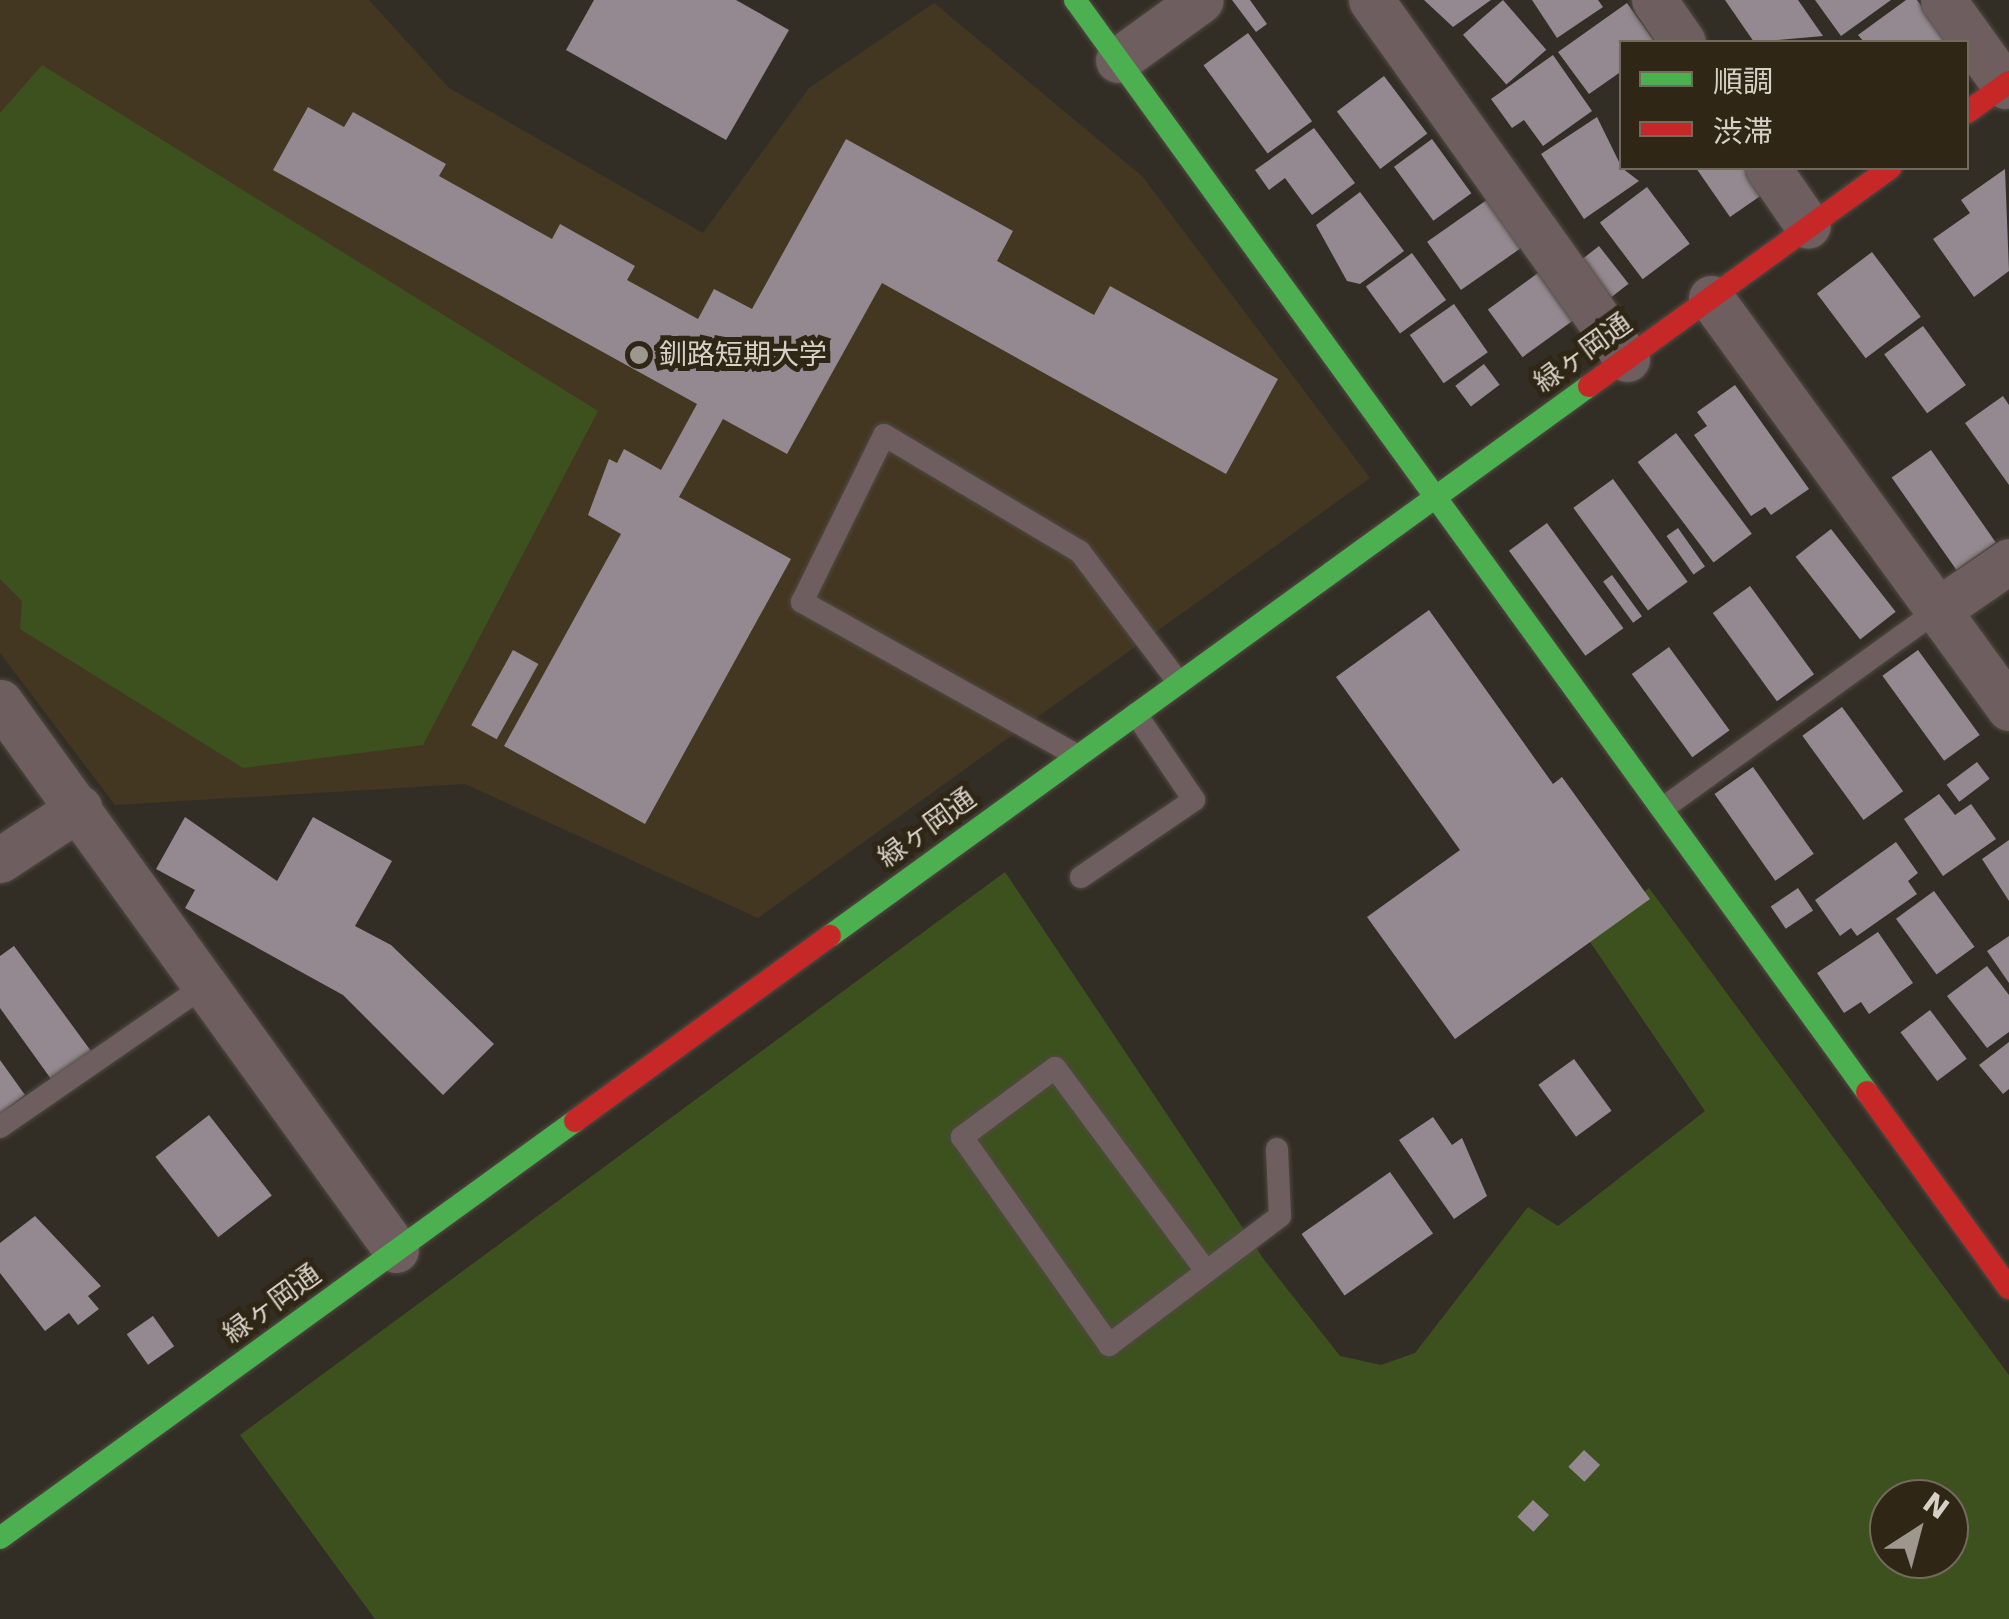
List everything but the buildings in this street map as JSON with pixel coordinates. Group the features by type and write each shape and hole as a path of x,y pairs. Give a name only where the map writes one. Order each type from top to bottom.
{"street":[{"path":"1075,0 2009,1288"},
{"path":"1118,60 1201,0"},
{"path":"1372,0 1626,359"},
{"path":"1654,0 1681,40"},
{"path":"1943,0 1965,40"},
{"path":"1969,48 1996,98"},
{"path":"1769,170 1808,226"},
{"name":"緑ヶ岡通","path":"0,1538 1887,170"},
{"path":"1711,298 2009,708"},
{"path":"1938,610 2009,561"},
{"path":"0,702 396,1250"},
{"path":"0,860 79,808"}],"lane":[{"path":"1078,756 802,602 884,436 1080,552 1179,683"},
{"path":"1662,809 1938,610"},
{"path":"1082,877 1194,800 1136,714"},
{"path":"0,1127 206,985"},
{"path":"1206,1272 1055,1068 962,1138 1109,1345 1206,1272 1280,1216 1277,1148"}],"shaded area":[{"name":"釧路短期大学","path":"0,0 369,0 449,88 703,233 809,88 934,3 1142,176 1370,478 758,918 465,784 115,805 0,653"}],"green space":[{"path":"42,65 598,411 423,745 243,768 20,629 22,601 0,579 0,113"},
{"path":"1005,872 1265,1261 1340,1356 1381,1365 1415,1353 1528,1207 1558,1226 1705,1111 1586,936 1649,888 2009,1375 2009,1619 375,1619 240,1435"}],"traffic: fast":[{"path":"1075,0 1867,1092"},
{"path":"830,936 1589,386"},
{"path":"0,1538 575,1121"}],"traffic: jam":[{"path":"1969,111 2009,82"},
{"path":"1589,386 1887,170"},
{"path":"575,1121 830,936"},
{"path":"1867,1092 2009,1288"}],"place":[{"name":"釧路短期大学","path":"639,355"}]}
